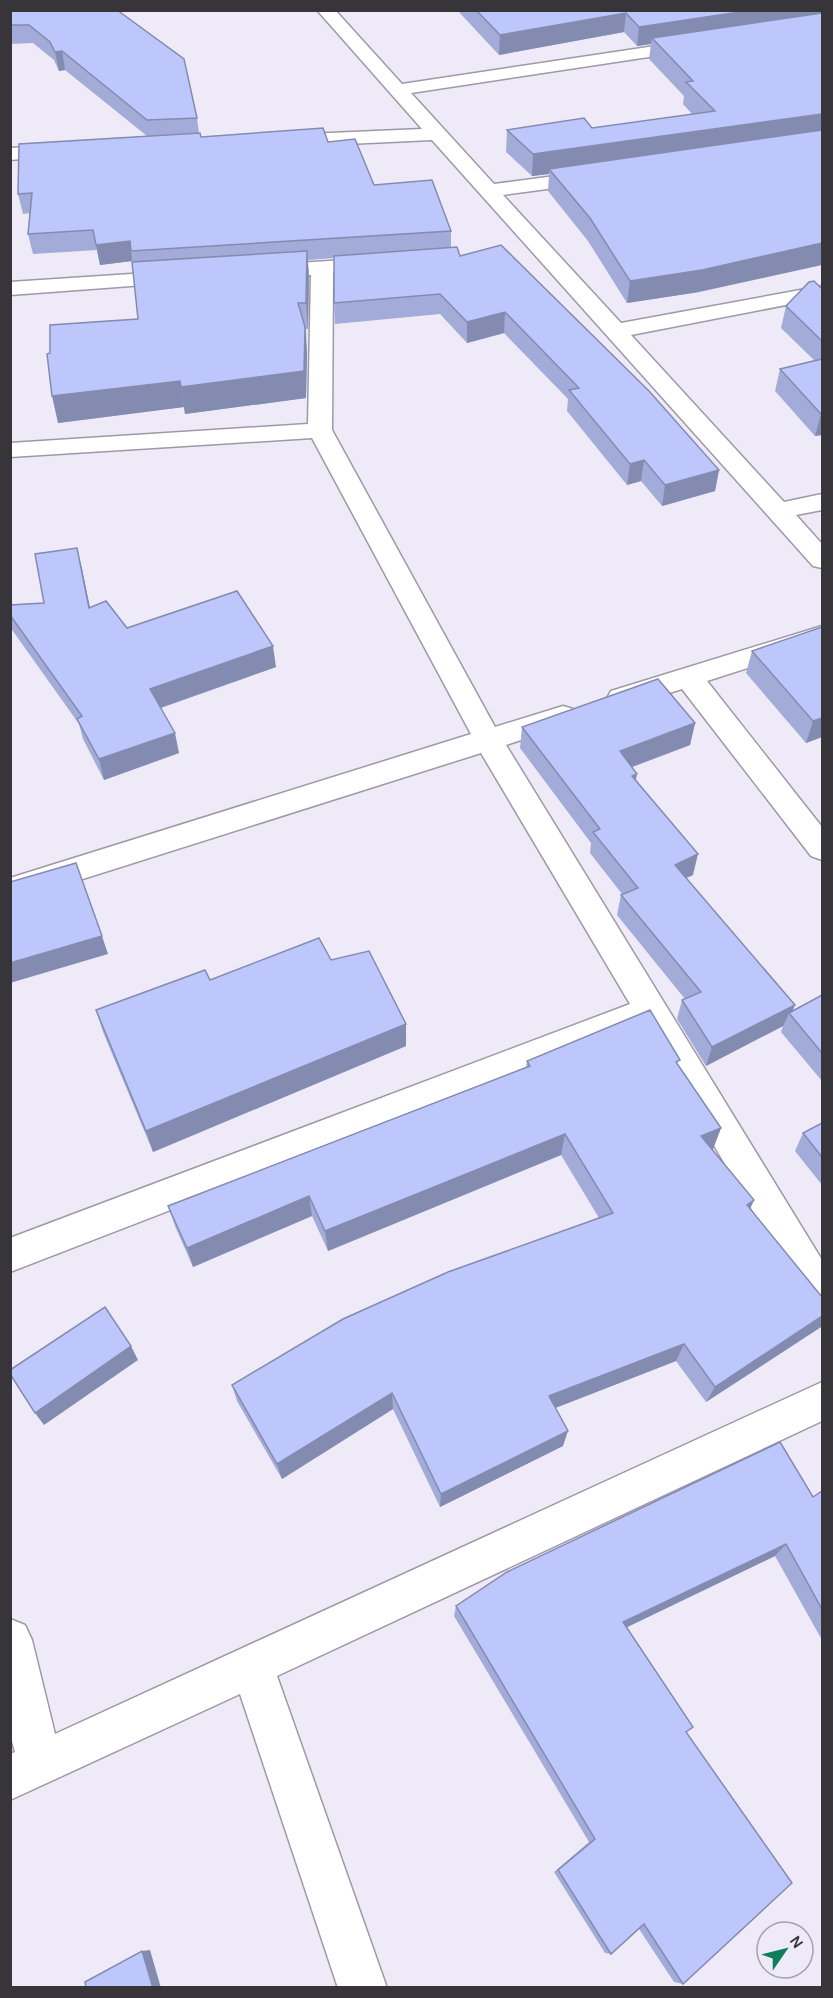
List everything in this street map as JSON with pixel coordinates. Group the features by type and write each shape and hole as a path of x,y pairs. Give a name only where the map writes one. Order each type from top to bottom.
{"street":[{"path":"325,10 822,560"},
{"path":"397,90 716,42"},
{"path":"259,142 437,134"},
{"path":"10,154 82,150"},
{"path":"489,191 616,173"},
{"path":"521,254 544,253"},
{"path":"238,273 404,262"},
{"path":"322,268 320,430 488,740 822,1293"},
{"path":"10,289 202,276"},
{"path":"615,331 822,292"},
{"path":"10,450 320,430"},
{"path":"778,511 822,502"},
{"path":"10,890 822,635"},
{"path":"688,677 822,848"},
{"path":"10,1255 651,1010"},
{"path":"10,1640 25,1771 822,1401"},
{"path":"252,1666 363,1988"}],"building":[{"path":"10,10 117,10 184,59 197,118 147,120 62,51 55,52 50,42 29,25 10,25"},
{"path":"476,10 753,10 639,27 626,13 500,35"},
{"path":"822,13 822,114 533,154 507,130 584,118 592,128 715,111 686,82 693,81 652,38"},
{"path":"323,128 328,142 355,139 374,185 432,180 451,231 131,251 130,241 96,245 93,230 28,234 32,193 18,194 19,144 200,133 201,137"},
{"path":"822,130 822,243 702,270 630,281 590,218 549,169"},
{"path":"501,245 649,391 719,470 665,485 644,460 630,464 569,390 579,388 505,312 467,322 440,294 334,303 334,256 457,247 460,256"},
{"path":"307,251 306,303 298,303 305,327 304,371 181,387 180,381 52,396 47,354 50,353 50,325 138,319 132,262"},
{"path":"814,281 822,289 822,341 786,306 809,282"},
{"path":"822,359 822,414 821,414 780,369"},
{"path":"77,548 89,608 106,601 127,628 237,591 273,646 150,689 175,733 99,759 77,719 82,716 10,615 10,605 44,603 35,554"},
{"path":"822,627 822,718 813,721 752,651"},
{"path":"658,679 695,723 620,751 637,774 632,776 698,854 675,865 795,1005 712,1047 682,1000 701,992 621,895 638,888 593,832 600,829 522,727"},
{"path":"76,863 102,936 10,963 10,882"},
{"path":"319,938 331,960 369,951 406,1024 146,1131 96,1010 205,970 210,980"},
{"path":"822,995 822,1053 789,1013"},
{"path":"650,1010 680,1060 676,1062 721,1128 701,1136 754,1200 747,1205 822,1297 822,1316 715,1387 684,1344 549,1396 568,1431 441,1494 392,1393 277,1464 232,1385 343,1319 448,1272 613,1213 565,1134 325,1231 309,1196 187,1248 168,1206 530,1066 527,1061"},
{"path":"822,1123 822,1157 803,1133"},
{"path":"105,1307 131,1346 35,1413 10,1374 10,1370"},
{"path":"780,1442 813,1497 822,1491 822,1609 786,1544 623,1622 693,1727 686,1732 792,1883 683,1984 644,1924 611,1954 558,1870 595,1839 456,1606 507,1572"},
{"path":"142,1951 153,1988 86,1988 85,1982"}]}
